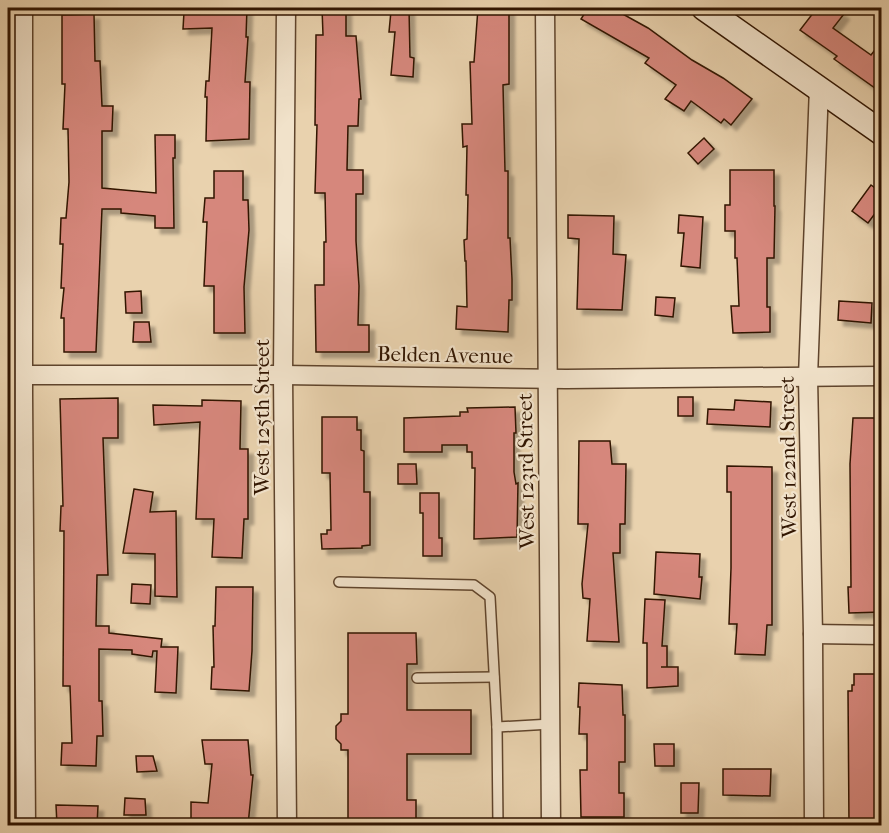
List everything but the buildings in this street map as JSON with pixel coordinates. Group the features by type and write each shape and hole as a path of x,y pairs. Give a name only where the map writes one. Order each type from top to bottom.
{"street":[{"path":"23,8 15,375 26,825"},
{"name":"West 125th Street","path":"286,8 283,375 287,825"},
{"name":"West 123rd Street","path":"545,8 551,825"},
{"path":"704,8 882,132"},
{"name":"West 122nd Street","path":"814,825 808,377 819,87"},
{"name":"Belden Avenue","path":"15,375 283,375 547,379 882,376"},
{"path":"813,634 882,635"}],"lane":[{"path":"339,582 474,585 490,597 497,727 498,825"},
{"path":"417,678 494,677"},
{"path":"497,727 551,724"}]}
